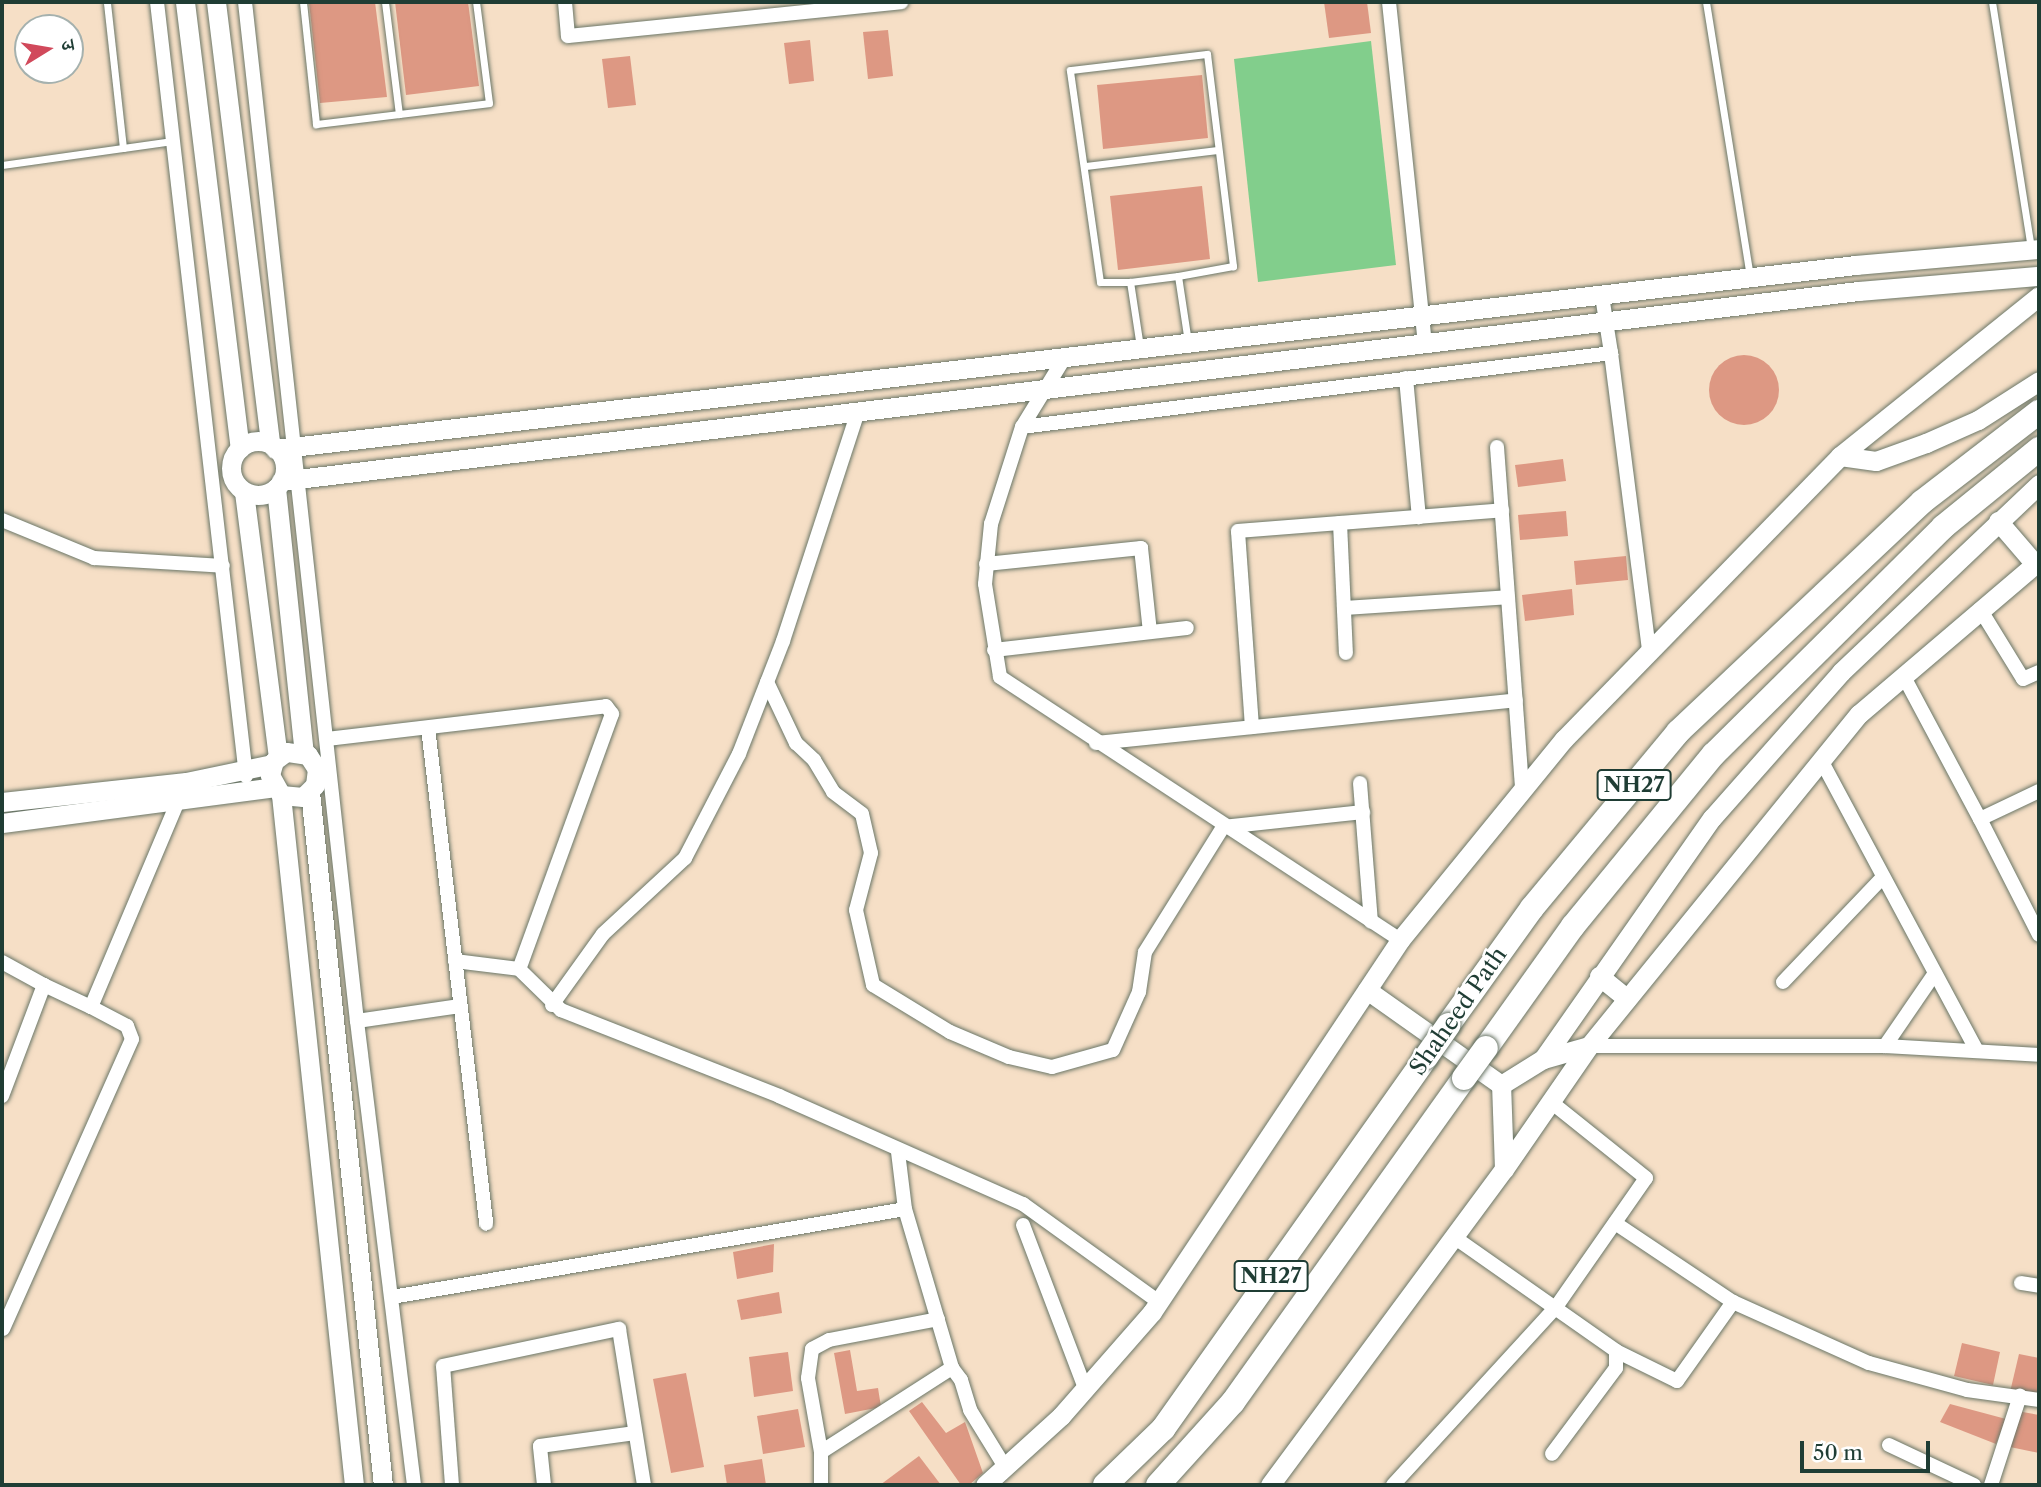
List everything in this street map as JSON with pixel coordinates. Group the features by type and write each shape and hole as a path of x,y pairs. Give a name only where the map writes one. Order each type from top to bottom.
{"highway":[{"name":"Shaheed Path","path":"1105,1485 1163,1429 1532,908 1678,732 1922,502 2039,412"},
{"name":"Shaheed Path","path":"1158,1485 1233,1402 1573,926 1714,754 1942,527 2039,449"}],"street":[{"path":"157,2 248,792"},
{"path":"185,2 240,449 231,469 244,492 354,1485"},
{"path":"216,2 284,465 304,753 317,769 310,792 383,1485"},
{"path":"245,2 280,446"},
{"path":"565,2 568,36 901,2"},
{"path":"1389,2 1426,345"},
{"path":"240,449 252,442 280,446 1750,278 2035,250"},
{"path":"244,492 261,495 285,483 1859,291 2039,276"},
{"path":"1602,296 1649,650"},
{"path":"985,1485 1061,1416 1159,1301 1400,940 1522,790 1649,650 1840,456 2039,296"},
{"path":"1022,427 1611,353"},
{"path":"1065,357 1022,427 991,524 986,564 987,622 1000,677 1223,827 1400,940"},
{"path":"911,375 914,407"},
{"path":"1406,379 1419,517"},
{"path":"1840,456 1876,461 1888,457 1978,420 2039,381"},
{"path":"552,1005 603,934 685,858 739,754 767,682 857,414"},
{"path":"1497,447 1522,790"},
{"path":"285,483 327,739 357,1021 414,1485"},
{"path":"1543,1059 1712,818 1841,673 2039,484"},
{"path":"1252,727 1238,531 1502,510"},
{"path":"2,520 94,558 223,566"},
{"path":"1270,1485 1454,1237 1589,1046 1859,714 2037,563 1998,521"},
{"path":"1340,523 1346,653"},
{"path":"986,564 1141,548 1150,632"},
{"path":"1344,608 1508,597"},
{"path":"1980,609 2023,678 2039,672"},
{"path":"993,650 1188,628"},
{"path":"1903,675 2039,935"},
{"path":"767,682 796,743 814,760 834,792 862,814 871,853 856,910 873,985 950,1032 1009,1057 1052,1067 1113,1050 1139,992 1145,952 1223,827"},
{"path":"1096,743 1516,701"},
{"path":"327,739 606,706 612,714 519,969"},
{"path":"428,728 486,1224"},
{"path":"2,802 186,782 245,771 275,761 293,750 304,753"},
{"path":"1821,760 1976,1049"},
{"path":"91,1007 186,782"},
{"path":"1360,783 1371,922"},
{"path":"2,823 248,792 277,791 295,799 310,792"},
{"path":"1980,819 2039,791"},
{"path":"1223,827 1363,812"},
{"path":"1783,982 1884,877"},
{"path":"455,961 519,969 552,1005 779,1096 898,1152 1023,1205 1159,1301"},
{"path":"2,962 127,1026 132,1039 3,1329"},
{"path":"1885,1046 1934,973"},
{"path":"1599,976 1627,999"},
{"path":"2,1096 44,985"},
{"path":"1367,990 1501,1085"},
{"path":"357,1021 460,1006"},
{"path":"1501,1085 1543,1059 1589,1046 1885,1046 1976,1049 2039,1055"},
{"path":"1501,1085 1504,1168"},
{"path":"1393,1485 1556,1307 1646,1178 1550,1102"},
{"path":"898,1152 905,1209 952,1368 961,1380 970,1410 1005,1467"},
{"path":"392,1297 905,1209"},
{"path":"1615,1223 1732,1302 1869,1363 1967,1390 2039,1400"},
{"path":"1023,1225 1084,1386"},
{"path":"1454,1237 1616,1351 1677,1381 1732,1302"},
{"path":"2021,1283 2039,1286"},
{"path":"821,1485 821,1452 808,1378 812,1349 829,1340 938,1319"},
{"path":"452,1485 443,1366 619,1329 644,1485"},
{"path":"1552,1454 1616,1368 1616,1351"},
{"path":"821,1452 952,1368"},
{"path":"1991,1485 2020,1396"},
{"path":"544,1485 540,1446 635,1433"},
{"path":"1889,1445 1974,1485"}],"lane":[{"path":"107,2 123,148"},
{"path":"303,2 316,124 489,103 477,2"},
{"path":"386,2 399,114"},
{"path":"1706,2 1750,278"},
{"path":"1992,2 2035,250"},
{"path":"1206,54 1218,150 1233,266 1130,282 1100,282 1071,68 1206,54"},
{"path":"2,165 173,141"},
{"path":"1085,166 1218,150"},
{"path":"1178,276 1188,343"},
{"path":"1130,282 1140,348"}],"green space":[{"path":"1371,41 1396,265 1258,282 1234,59"}],"building":[{"path":"309,2 375,2 387,97 320,103"},
{"path":"395,2 468,2 479,86 406,95"},
{"path":"1324,2 1367,2 1371,33 1329,38"},
{"path":"888,30 893,76 868,79 863,32"},
{"path":"810,40 814,81 789,84 784,43"},
{"path":"630,56 636,105 608,108 602,59"},
{"path":"1202,75 1208,138 1103,149 1097,85"},
{"path":"1202,186 1210,259 1118,270 1110,196"},
{"path":"1751,355 1764,361 1773,370 1777,376 1777,404 1769,415 1758,423 1737,425 1719,415 1711,404 1709,383 1719,365 1730,357"},
{"path":"1563,459 1566,481 1518,487 1515,465"},
{"path":"1566,511 1568,536 1520,540 1518,515"},
{"path":"1626,556 1628,580 1576,585 1574,561"},
{"path":"1572,589 1574,615 1525,621 1522,595"},
{"path":"774,1244 773,1272 737,1279 733,1252"},
{"path":"779,1292 782,1313 741,1320 737,1300"},
{"path":"1962,1343 2000,1352 1993,1385 1954,1376"},
{"path":"850,1350 857,1391 878,1388 881,1407 845,1414 834,1353"},
{"path":"788,1352 793,1391 754,1397 749,1357"},
{"path":"2019,1354 2039,1358 2039,1398 2010,1392"},
{"path":"686,1373 704,1467 671,1473 653,1379"},
{"path":"922,1402 946,1433 965,1422 983,1473 969,1485 961,1485 909,1411"},
{"path":"1950,1404 2006,1419 1996,1444 1940,1422"},
{"path":"798,1409 805,1447 763,1454 757,1416"},
{"path":"2017,1411 2039,1415 2039,1453 2010,1447"},
{"path":"919,1456 941,1485 880,1485"},
{"path":"762,1459 766,1485 727,1485 724,1465"}]}
